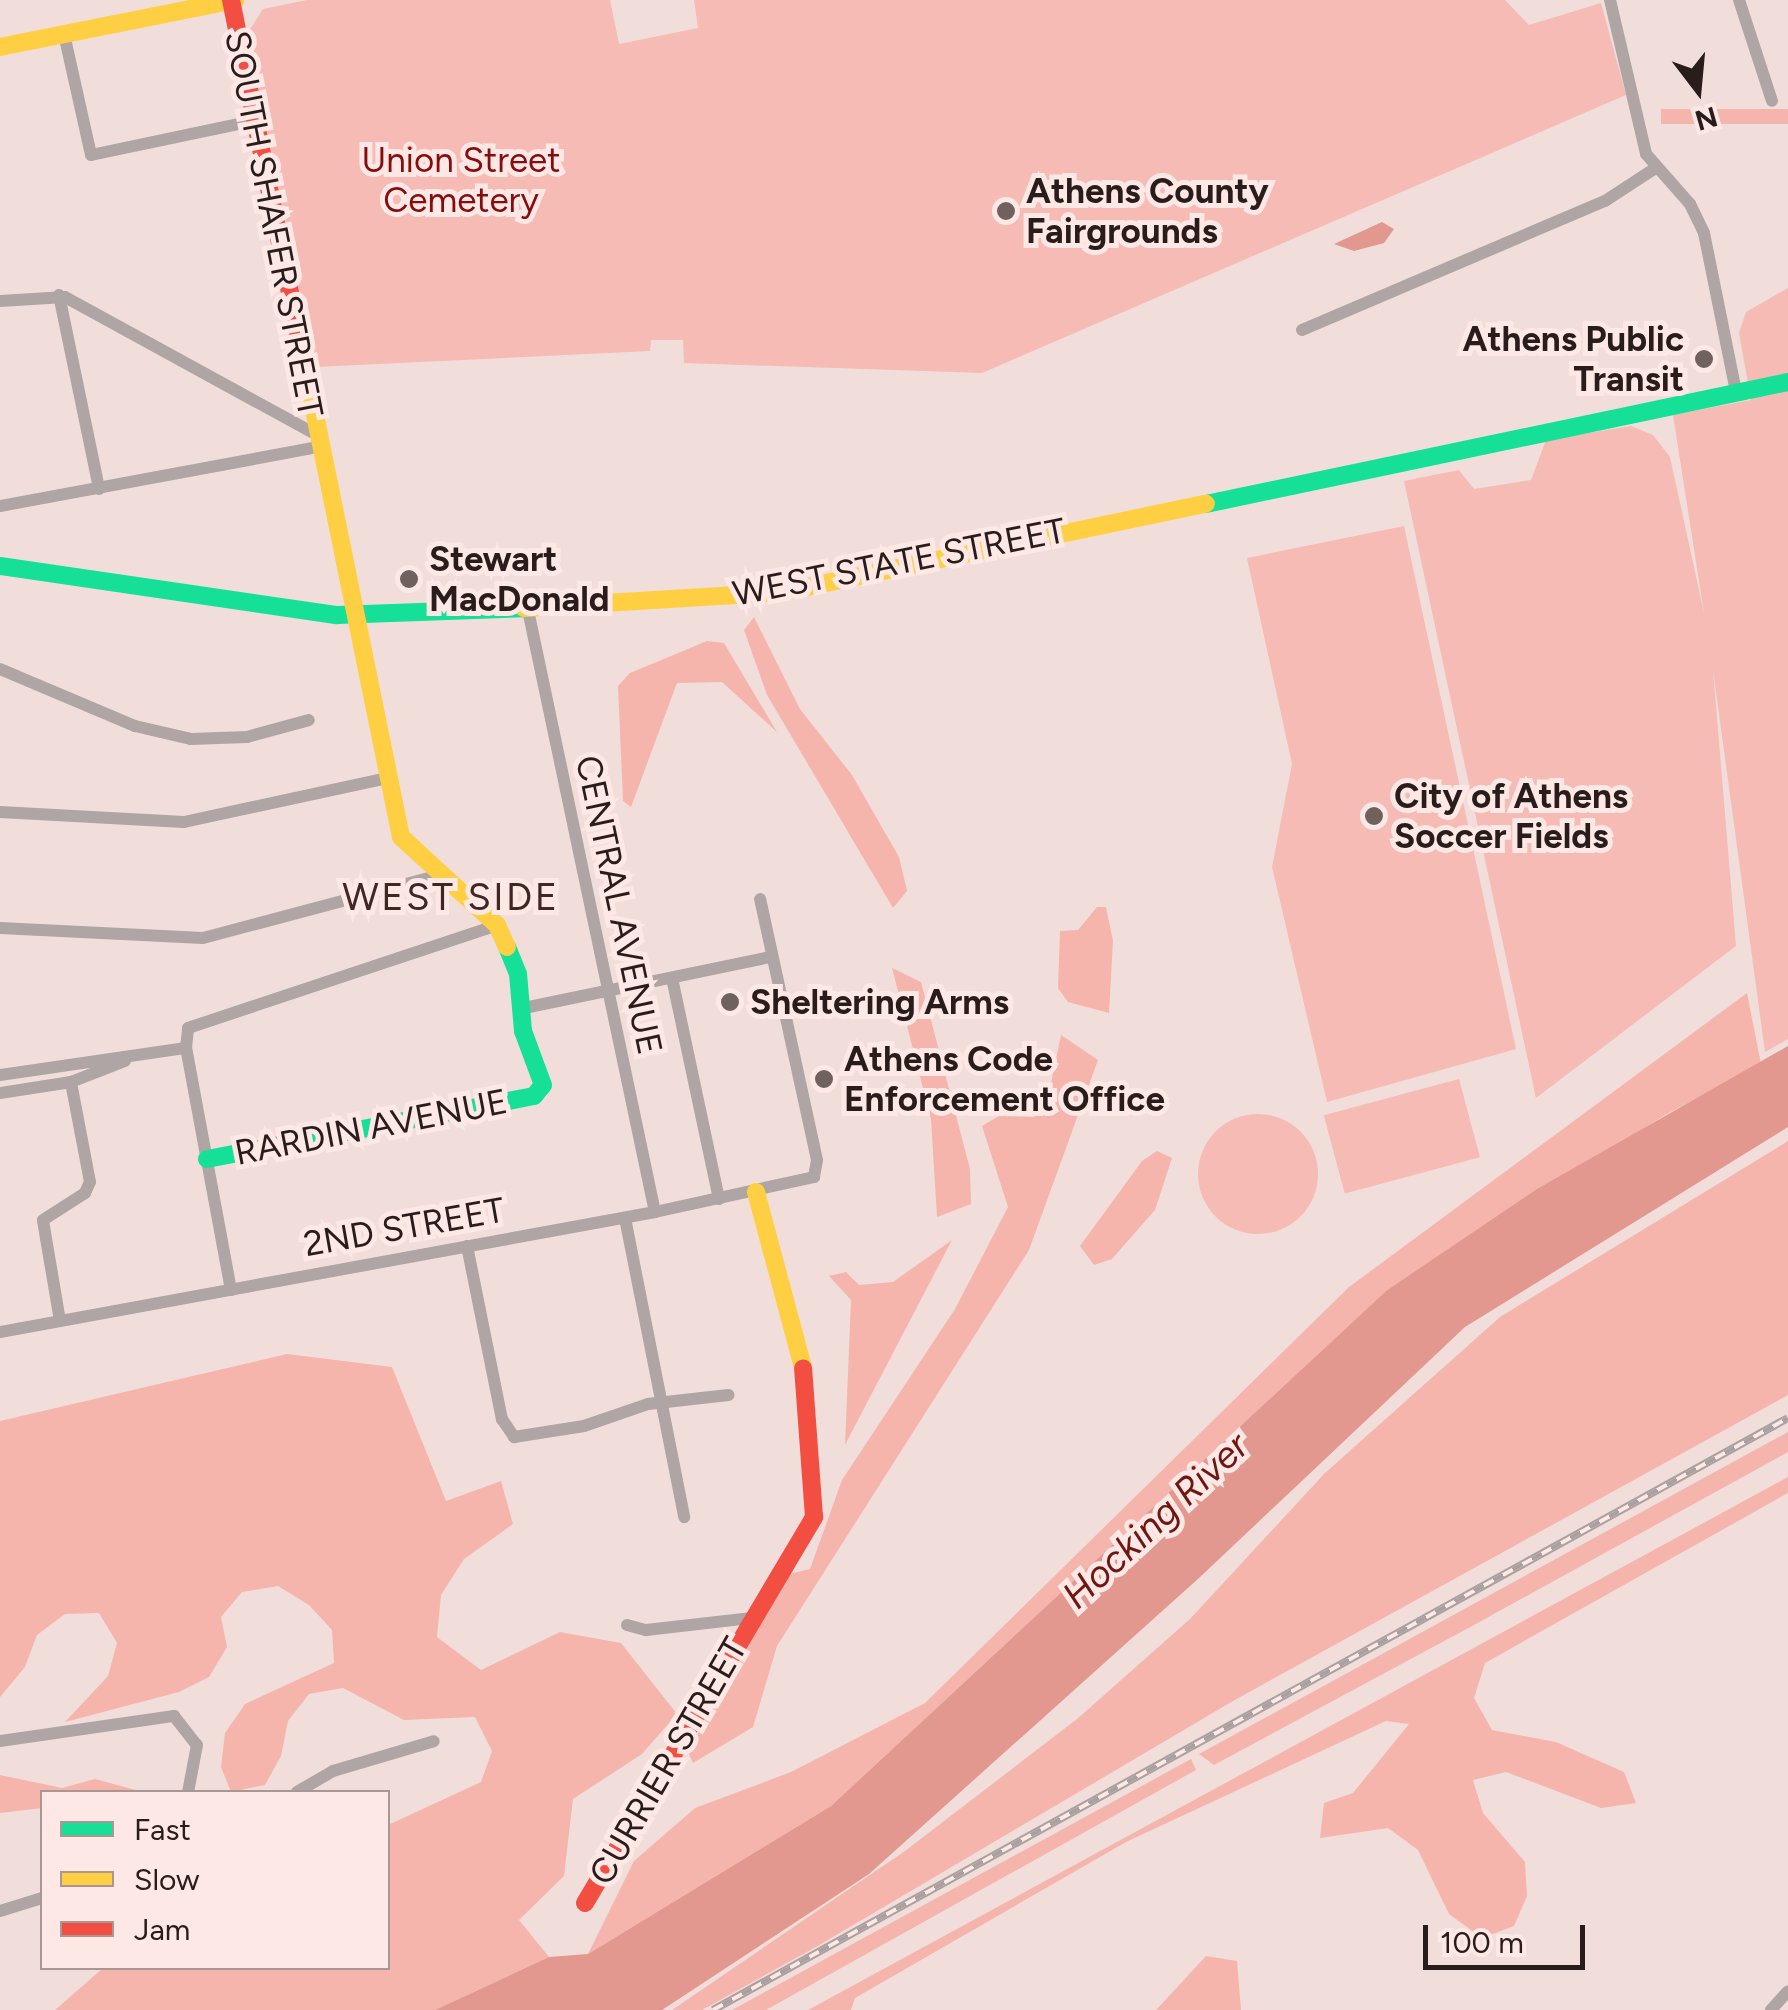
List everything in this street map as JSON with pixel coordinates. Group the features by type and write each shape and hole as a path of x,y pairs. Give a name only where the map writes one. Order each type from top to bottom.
{"street":[{"path":"0,47 232,0"},
{"name":"SOUTH SHAFER STREET","path":"232,0 252,121 401,837 496,925"},
{"path":"1610,0 1654,168 1690,204 1704,233 1736,392"},
{"path":"1739,0 1772,101"},
{"path":"64,34 93,155 252,121"},
{"path":"1302,330 1604,201 1654,168"},
{"path":"58,295 99,490"},
{"path":"0,301 58,295 114,318 318,441"},
{"name":"WEST STATE STREET","path":"0,566 353,614 528,610 783,592 1788,382"},
{"path":"0,506 99,490 318,441"},
{"name":"CENTRAL AVENUE","path":"528,610 654,1212"},
{"path":"0,669 134,726 191,738 247,738 309,720"},
{"path":"0,812 188,822 388,778"},
{"path":"0,928 203,938 443,874"},
{"path":"231,1290 186,1048 188,1028 496,925 524,1008 771,957 760,899"},
{"name":"2ND STREET","path":"0,1332 625,1218 756,1192 817,1174 771,957"},
{"path":"672,978 719,1199"},
{"name":"RARDIN AVENUE","path":"208,1159 534,1096 544,1085 523,1031 524,1008"},
{"path":"0,1092 70,1082 126,1060 186,1048"},
{"path":"0,1075 95,1057 126,1060"},
{"path":"60,1321 43,1220 90,1182 70,1082"},
{"name":"CURRIER STREET","path":"585,1903 752,1618 800,1544 816,1500 806,1380 756,1192"},
{"path":"625,1218 684,1517"},
{"path":"467,1246 510,1434 527,1439 662,1404 728,1395"},
{"name":"CURRIER STREET","path":"628,1625 646,1630 692,1620 752,1618"},
{"path":"0,1741 174,1716 197,1745 188,1790"},
{"path":"301,1790 333,1772 434,1741"},
{"path":"0,1911 40,1899"},
{"path":"1771,2010 1788,1990"}],"green space":[{"name":"Athens County Fairgrounds","path":"307,0 610,0 619,44 698,28 694,0 1505,0 1529,25 1601,3 1626,95 982,373 684,363 683,340 651,340 650,351 315,367 245,37 263,9"},
{"path":"1788,288 1788,1039 1765,1052 1713,670 1736,946 1536,1098 1404,481 1459,470 1474,489 1531,480 1546,440 1631,426 1653,435 1670,457 1704,613 1673,415 1751,400 1739,333 1746,312"},
{"name":"City of Athens Soccer Fields","path":"1404,526 1516,1049 1327,1102 1272,867 1292,764 1247,558"},
{"path":"1459,1079 1480,1157 1345,1193 1324,1115"},
{"path":"1258,1114 1281,1118 1301,1131 1314,1151 1318,1174 1314,1197 1301,1217 1281,1230 1258,1234 1235,1230 1215,1217 1202,1197 1198,1174 1202,1151 1215,1131 1235,1118"}],"shaded area":[{"path":"1661,109 1788,109 1788,124 1661,124"},
{"path":"754,617 800,709 852,775 899,857 907,891 893,908 767,695 744,630"},
{"path":"707,641 724,643 777,732 722,682 677,683 631,807 623,801 618,686 630,673"},
{"path":"1097,907 1106,907 1113,941 1109,1013 1068,1002 1058,988 1060,931 1078,930"},
{"path":"892,968 921,982 970,1169 971,1204 937,1217 931,1119"},
{"path":"1747,993 1761,1064 1665,1115 1386,1291 831,1806 588,1954 634,1861 695,1808 791,1772 925,1703 1349,1287"},
{"path":"1061,1035 1098,1060 1029,1250 777,1646 753,1727 693,1763 688,1752 781,1576 810,1569 842,1480 955,1309 1008,1207 982,1126 999,1116 1034,1117 1050,1088"},
{"path":"1788,1141 1788,1395 1233,1701 702,2010 672,2010 905,1851 1077,1719 1190,1619 1325,1473 1500,1317"},
{"path":"1157,1151 1172,1158 1155,1210 1112,1259 1094,1265 1080,1246 1142,1161"},
{"path":"952,1240 845,1445 851,1300 829,1276 846,1272 859,1285 893,1282"},
{"path":"287,1354 392,1367 446,1501 501,1481 513,1524 464,1559 441,1595 437,1637 481,1670 560,1632 621,1643 677,1714 642,1754 573,1799 564,1876 519,1920 549,1957 435,2010 55,2010 101,1970 390,1970 390,1824 481,1782 492,1751 475,1717 404,1720 343,1688 309,1694 288,1721 281,1756 265,1785 230,1790 221,1767 225,1733 245,1704 334,1663 332,1630 309,1605 278,1586 242,1592 221,1617 227,1647 209,1677 179,1692 65,1722 108,1676 117,1643 99,1613 65,1614 37,1635 25,1667 0,1697 0,1421"},
{"path":"1788,1432 1788,1452 1474,1625 1214,1765 1199,1754"},
{"path":"1788,1477 1788,1493 1485,1663 1474,1698 1492,1730 1556,1742 1624,1772 1636,1803 1601,1808 1506,1772 1473,1780 1483,1813 1525,1862 1527,1896 1514,1926 1482,1938 1449,1914 1418,1850 1388,1828 1320,1838 1324,1803 1353,1793 1409,1724 1386,1721 1126,1842 855,1998 851,2010 808,2010"},
{"path":"1191,1759 1196,1770 766,2010 732,2010"},
{"path":"0,1775 62,1788 95,1779 136,1790 40,1790 40,1808 0,1813"},
{"path":"1206,1956 1237,1961 1241,2010 1156,2010"}],"water":[{"path":"1382,222 1394,229 1384,243 1354,251 1334,244"},
{"name":"Hocking River","path":"1788,1046 1788,1127 1465,1327 1199,1578 869,1874 662,2010 435,2010 549,1957 588,1954 831,1806 1386,1291 1537,1189"}],"railway":[{"path":"713,2010 1788,1418"}],"traffic: fast":[{"path":"1206,504 1788,382"},
{"path":"0,566 337,615 524,608"},
{"path":"207,1159 534,1096 543,1085 523,1031 518,974 507,947"}],"traffic: slow":[{"path":"0,47 235,0"},
{"path":"301,346 401,837 497,925 507,947"},
{"path":"524,608 783,592 1206,504"},
{"path":"756,1192 803,1368"}],"traffic: jam":[{"path":"231,0 301,346"},
{"path":"585,1903 814,1517 803,1368"}],"place":[{"name":"Athens County Fairgrounds","path":"1006,211"},
{"name":"Athens Public Transit","path":"1704,359"},
{"name":"Stewart MacDonald","path":"409,579"},
{"name":"City of Athens Soccer Fields","path":"1374,816"},
{"name":"Sheltering Arms","path":"730,1002"},
{"name":"Athens Code Enforcement Office","path":"824,1079"}],"district":[{"name":"WEST SIDE","path":"451,898"}],"park label":[{"name":"Union Street Cemetery","path":"461,180"}]}
